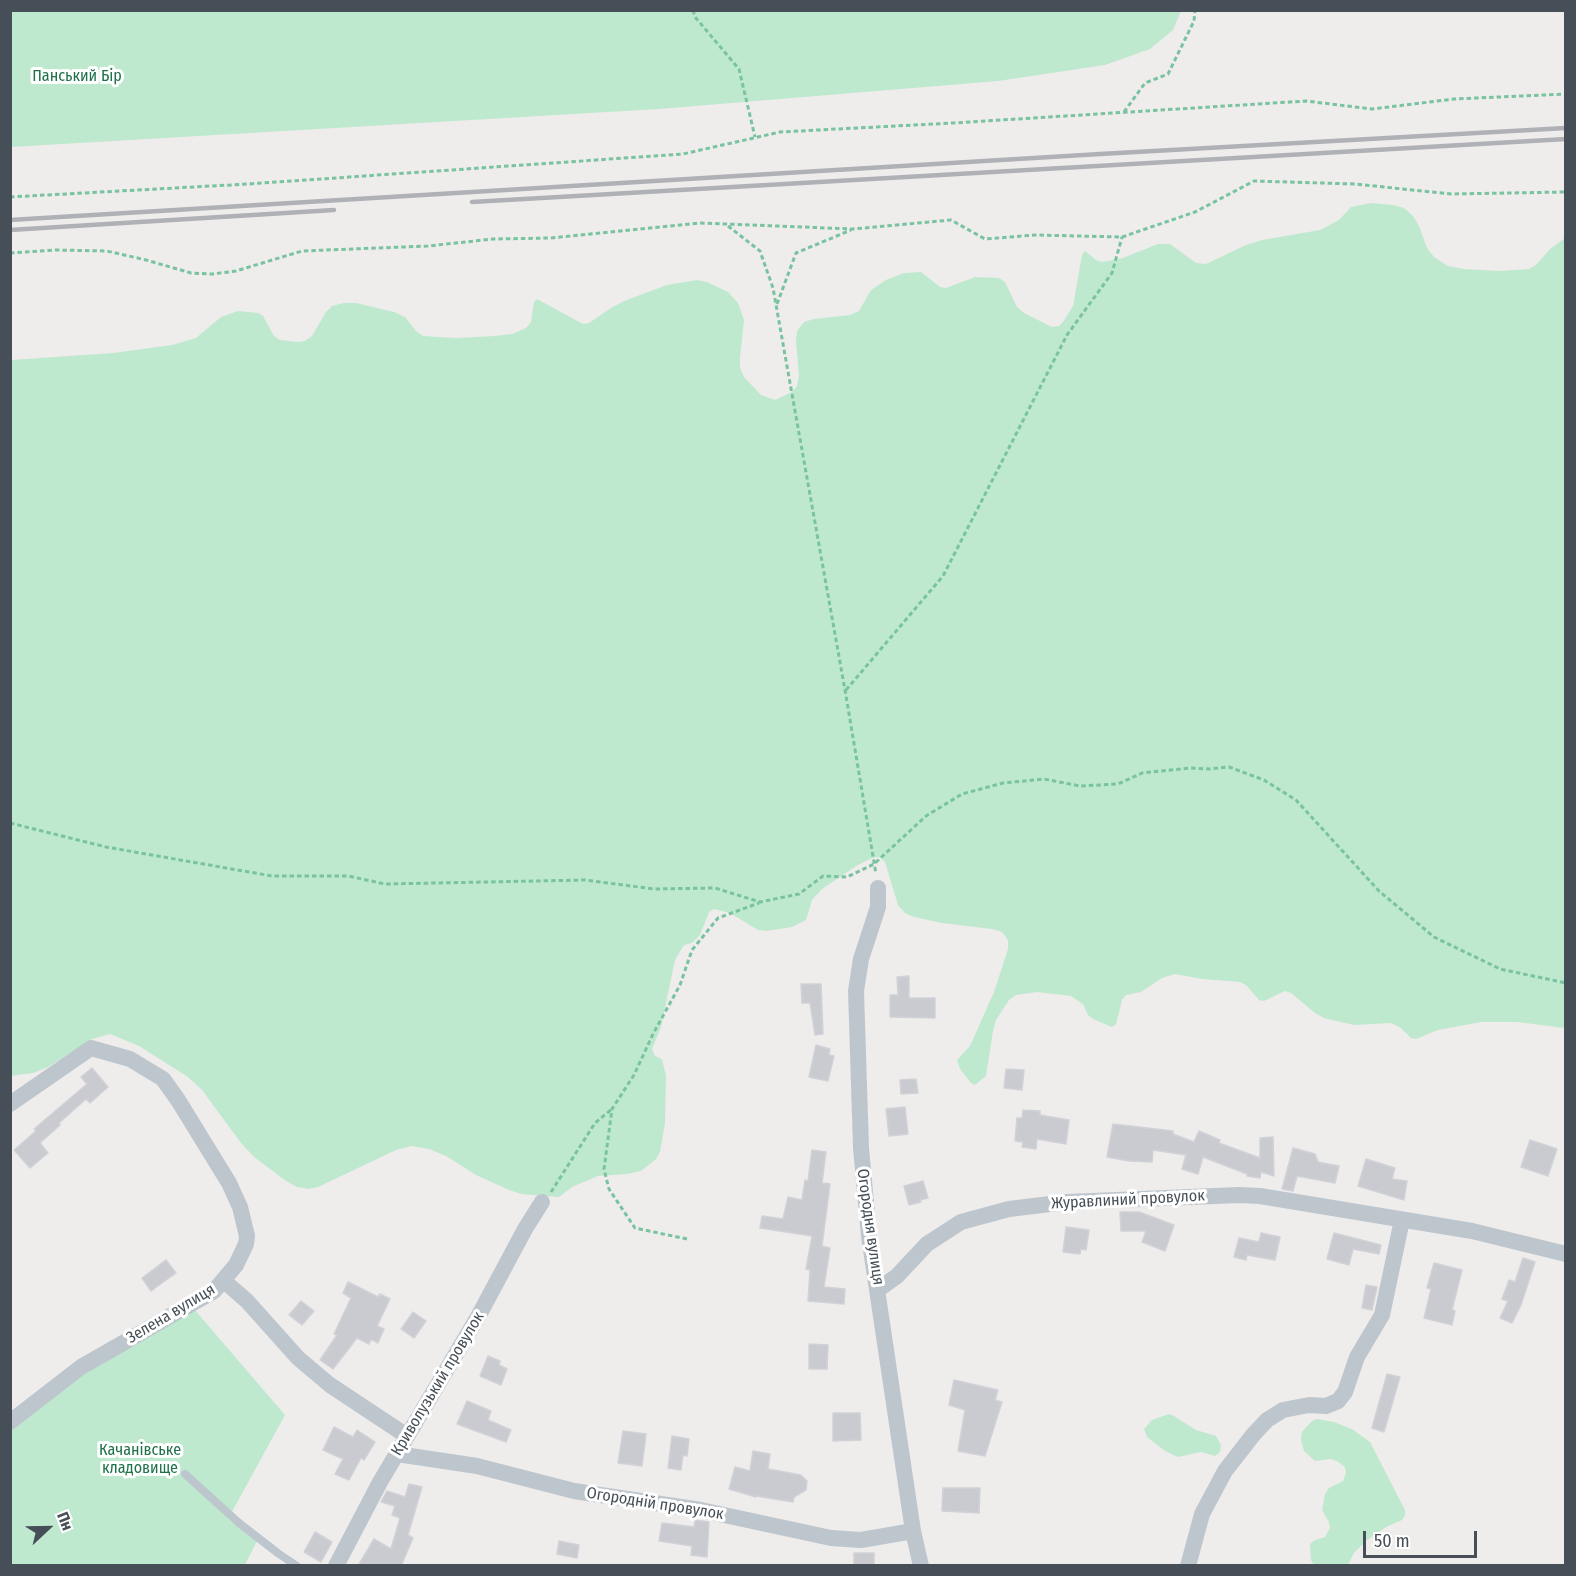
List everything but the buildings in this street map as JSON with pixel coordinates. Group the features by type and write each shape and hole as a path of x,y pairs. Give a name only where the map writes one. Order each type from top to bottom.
{"street":[{"name":"Огородня вулиця","path":"878,888 878,907 858,972 855,1000 864,1193 913,1531 921,1566"},
{"name":"Зелена вулиця","path":"10,1104 91,1048 130,1059 163,1078 226,1177 240,1207 247,1236 240,1259 224,1281 205,1298 132,1337 74,1372 10,1422"},
{"name":"Журавлиний провулок","path":"879,1289 897,1276 927,1244 961,1222 988,1213 1047,1203 1260,1196 1496,1236 1566,1254"},
{"name":"Криволузький провулок","path":"336,1566 380,1482 542,1203"},
{"path":"1188,1566 1202,1514 1225,1471 1253,1435 1267,1420 1283,1410 1309,1405 1326,1407 1338,1401 1346,1392 1357,1356 1383,1315 1402,1220"},
{"path":"224,1281 247,1301 298,1358 330,1385 407,1436"},
{"name":"Огородній провулок","path":"397,1454 477,1466 574,1491 716,1513 831,1538 861,1540 913,1531"}],"lane":[{"path":"185,1474 252,1533 297,1566"}],"path":[{"path":"693,10 695,17 739,69 755,138"},
{"path":"1124,112 1145,83 1168,74 1194,21 1195,10"},
{"path":"10,196 248,184 682,154 780,132 1306,101 1372,109 1454,99 1566,94"},
{"path":"10,253 56,250 107,251 190,273 212,274 236,271 302,251 428,246 493,238 550,238 700,223 853,229 951,220 985,239 1035,235 1122,237 1195,212 1254,182 1355,184 1451,194 1566,192"},
{"path":"727,225 760,251 777,305 878,888"},
{"path":"777,305 796,253 853,229"},
{"path":"845,690 943,576 1067,335 1112,273 1122,237"},
{"path":"542,1203 553,1190 594,1123 612,1109 634,1075 680,985 692,950 718,918 760,902 799,894 823,876 847,877 874,864 926,816 962,794 1003,783 1044,779 1080,786 1118,784 1142,773 1229,767 1264,780 1296,800 1379,891 1434,937 1500,969 1566,983"},
{"path":"10,823 106,848 272,876 348,876 386,884 585,880 654,889 715,888 760,902"},
{"path":"612,1109 603,1169 609,1189 635,1228 687,1239"}],"green space":[{"name":"Панський Бір","path":"11,10 1181,11 1173,30 1150,49 1105,65 998,81 659,109 11,147"},
{"path":"1371,203 1404,208 1413,216 1427,248 1434,257 1448,266 1464,269 1499,271 1529,269 1565,238 1565,1028 1517,1022 1481,1022 1438,1030 1416,1039 1411,1038 1401,1028 1391,1023 1354,1025 1324,1018 1285,991 1264,1001 1259,1000 1246,985 1240,982 1175,974 1162,978 1141,992 1126,995 1122,1000 1116,1024 1112,1027 1093,1019 1088,1015 1083,1004 1071,996 1037,992 1016,995 1009,1000 996,1020 986,1076 975,1085 960,1069 957,1060 970,1046 994,992 1008,949 1008,940 1002,932 992,929 942,923 905,913 898,905 885,862 879,857 858,865 822,889 812,900 806,920 792,927 758,930 730,913 714,909 709,912 700,935 692,943 684,945 675,960 661,1027 652,1049 655,1056 662,1059 666,1076 665,1123 660,1152 656,1159 641,1171 598,1176 572,1187 559,1197 521,1194 509,1190 476,1175 446,1156 429,1149 411,1146 396,1150 318,1187 309,1189 297,1187 254,1157 202,1090 188,1077 139,1046 110,1034 92,1039 48,1067 33,1073 11,1076 11,360 113,353 172,345 196,338 221,317 238,311 258,313 263,316 274,336 280,340 305,341 312,336 332,306 344,303 356,303 394,312 405,317 423,336 456,338 495,336 512,334 526,328 531,322 534,302 537,299 583,324 589,323 624,301 667,285 697,280 728,292 738,303 744,320 740,368 744,377 761,395 775,400 792,392 797,386 799,376 797,331 804,322 850,315 859,311 871,290 886,280 904,273 921,272 940,287 946,288 975,277 999,278 1005,282 1017,307 1024,313 1052,327 1059,326 1073,306 1082,255 1085,251 1102,262 1123,258 1158,244 1170,244 1196,263 1206,264 1262,240 1320,230 1339,220 1351,207"},
{"name":"Качанівське кладовище","path":"194,1309 285,1415 228,1519 257,1541 245,1565 15,1566 11,1562 11,1429 72,1379"},
{"path":"1169,1414 1196,1430 1216,1436 1221,1445 1220,1452 1215,1456 1201,1452 1178,1457 1165,1451 1147,1437 1144,1429 1152,1420"},
{"path":"1317,1419 1352,1429 1370,1442 1405,1510 1402,1520 1386,1527 1366,1541 1354,1553 1348,1565 1314,1565 1311,1560 1310,1544 1325,1537 1330,1528 1322,1510 1325,1494 1329,1488 1343,1481 1346,1473 1345,1467 1337,1461 1330,1459 1315,1461 1304,1451 1301,1440 1302,1432"}],"railway":[{"path":"10,220 1566,128"},
{"path":"472,202 1566,139"},
{"path":"10,230 334,210"}]}
